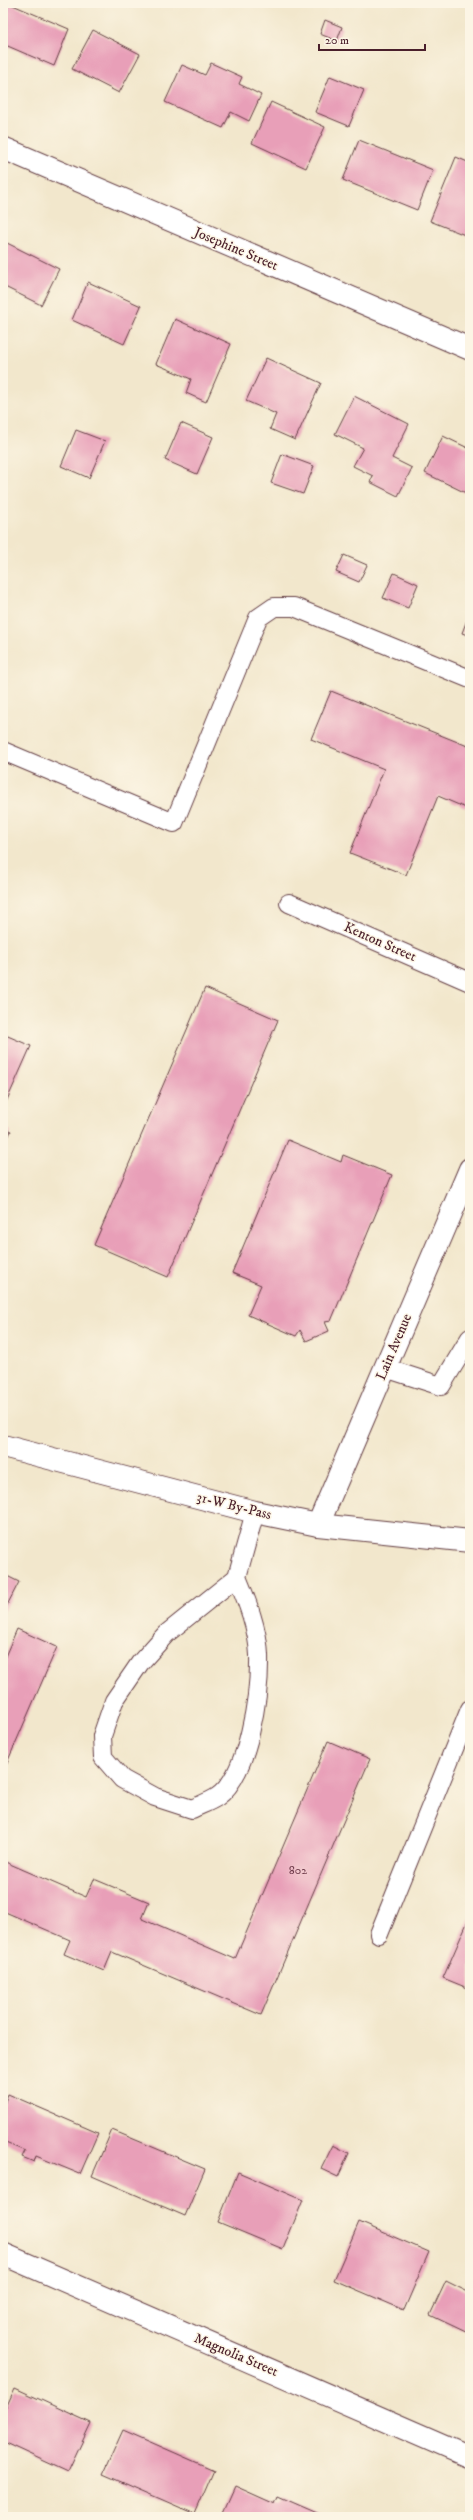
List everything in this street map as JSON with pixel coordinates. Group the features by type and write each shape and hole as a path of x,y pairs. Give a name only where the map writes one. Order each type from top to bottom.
{"street":[{"name":"Josephine Street","path":"3,148 470,349"},
{"name":"Lain Avenue","path":"318,1525 470,1169"},
{"name":"31-W By-Pass","path":"3,1446 255,1512 318,1525 470,1541"},
{"name":"Magnolia Street","path":"3,2254 470,2457"}],"lane":[{"path":"3,751 174,823 258,618 274,607 294,607 470,679"},
{"name":"Kenton Street","path":"289,903 470,982"},
{"path":"385,1368 441,1386 470,1338"},
{"path":"237,1577 248,1606 259,1655 255,1714 238,1770 218,1796 192,1809 155,1797 122,1779 103,1757 102,1736 114,1701 140,1663 166,1634 237,1577 255,1512"},
{"path":"379,1934 470,1708"}],"building":[{"path":"3,3 8,3 69,29 54,66 3,44"},
{"path":"325,20 342,27 337,41 320,34"},
{"path":"93,30 140,54 119,93 72,69"},
{"path":"211,63 242,77 239,84 261,95 249,121 231,112 223,128 165,102 182,65 205,75"},
{"path":"330,76 364,90 349,126 315,112"},
{"path":"271,102 325,127 306,168 252,143"},
{"path":"359,140 433,170 417,210 343,180"},
{"path":"456,157 470,163 470,237 430,221"},
{"path":"3,241 59,269 41,305 3,286"},
{"path":"88,282 141,306 124,344 72,320"},
{"path":"175,319 231,344 206,402 186,393 191,379 156,364"},
{"path":"266,358 321,383 295,440 270,429 276,414 246,401"},
{"path":"354,396 409,424 392,458 412,468 398,496 370,482 373,476 353,466 363,448 335,434"},
{"path":"181,423 213,437 197,474 165,460"},
{"path":"76,430 105,441 89,478 61,466"},
{"path":"443,436 470,449 470,495 425,473"},
{"path":"282,454 314,466 303,494 271,483"},
{"path":"344,555 367,565 359,582 336,572"},
{"path":"394,573 418,584 408,608 383,598"},
{"path":"470,612 470,636 462,633"},
{"path":"331,691 470,747 470,798 466,808 438,796 406,875 350,853 384,769 311,739"},
{"path":"205,988 278,1020 168,1277 94,1245"},
{"path":"3,1034 31,1046 3,1109"},
{"path":"3,1128 11,1131 3,1148"},
{"path":"288,1140 341,1162 343,1155 392,1175 331,1321 325,1322 329,1331 306,1341 300,1330 296,1336 248,1315 261,1285 232,1273"},
{"path":"3,1574 19,1582 3,1613"},
{"path":"17,1629 57,1647 3,1772 3,1661"},
{"path":"328,1741 370,1759 261,2015 112,1952 104,1971 64,1954 70,1940 3,1911 3,1861 86,1897 94,1879 149,1902 142,1919 235,1959"},
{"path":"470,1916 470,1989 443,1978"},
{"path":"8,2094 98,2133 80,2174 36,2156 34,2162 22,2157 25,2151 3,2142 3,2107"},
{"path":"112,2130 205,2169 185,2216 92,2176"},
{"path":"333,2145 349,2153 338,2177 321,2169"},
{"path":"238,2172 303,2200 283,2249 218,2222"},
{"path":"359,2222 429,2252 404,2310 334,2280"},
{"path":"446,2281 470,2293 470,2334 430,2315"},
{"path":"15,2388 91,2423 68,2472 3,2442 3,2414"},
{"path":"123,2430 214,2470 195,2514 103,2474"},
{"path":"235,2486 275,2504 278,2497 324,2517 221,2517"}]}
